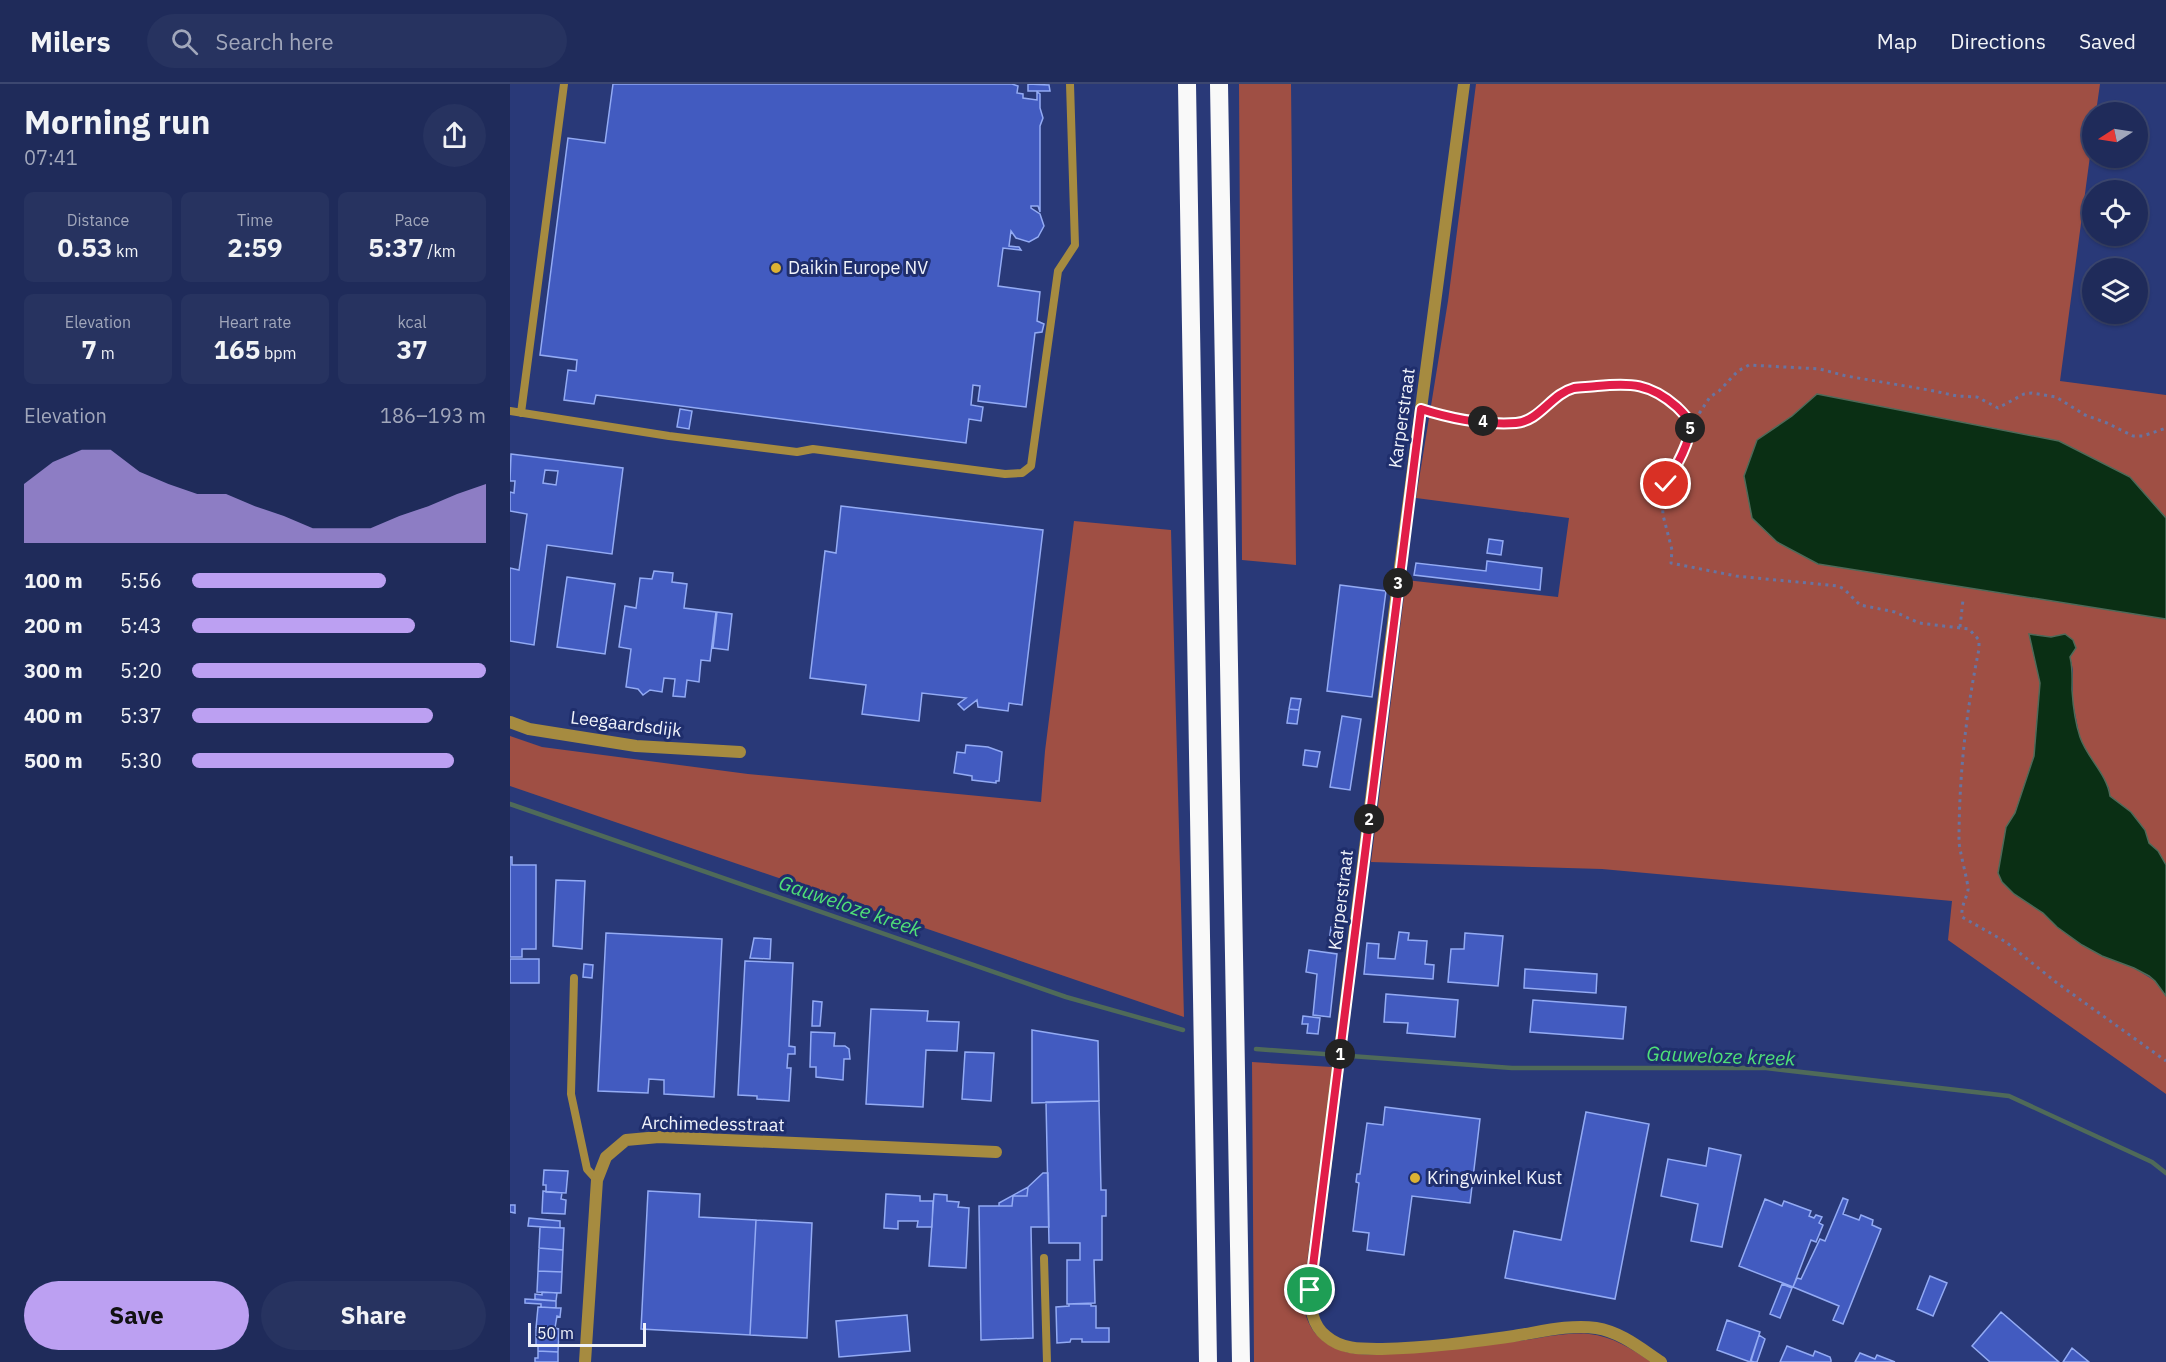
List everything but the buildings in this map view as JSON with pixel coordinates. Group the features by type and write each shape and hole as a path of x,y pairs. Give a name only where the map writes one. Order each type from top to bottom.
{"highway":[{"path":"1187,84 1208,1362"},
{"path":"1219,84 1241,1362"}],"street":[{"name":"Karperstraat","path":"1464,84 1310,1290 1312,1314 1323,1335 1342,1346 1360,1349 1412,1348 1560,1329 1594,1328 1612,1332 1628,1340 1660,1362"},
{"name":"Leegaardsdijk","path":"510,722 529,729 636,746 740,752"},
{"name":"Archimedesstraat","path":"585,1362 597,1179 606,1157 626,1140 659,1137 996,1152"}],"lane":[{"path":"521,413 564,84"},
{"path":"510,411 669,436 796,452 813,448 1005,474 1022,473 1031,466 1058,271 1075,245 1070,84"},
{"path":"574,978 571,1094 587,1168 597,1179"},
{"path":"1044,1258 1047,1362"}],"path":[{"path":"2166,428 2143,436 2133,436 2085,415 2056,397 2045,395 2024,394 1998,408 1977,397 1957,396 1846,376 1820,369 1749,365 1738,371 1710,397 1690,427 1679,460 1662,495 1663,515 1672,550 1671,563 1736,576 1838,586 1860,605 1895,612 1925,624 1960,627 1974,633 1979,640 1979,649 1963,747 1960,782 1959,843 1969,889 1961,909 1962,916 2006,942 2057,983 2166,1061"},
{"path":"1421,409 1471,421 1518,423 1529,419 1561,394 1574,388 1629,384 1662,394 1683,412 1689,420 1690,427"},
{"path":"1960,627 1963,600"}],"shaded area":[{"path":"1239,84 1291,84 1296,565 1242,560"},
{"path":"1476,84 2100,84 2097,102 2082,102 2082,168 2088,168 2087,180 2082,180 2082,216 2060,381 2166,395 2166,518 2130,477 1818,394 1792,416 1818,564 2166,619 2166,865 2158,851 2149,843 2145,830 2131,812 2110,796 2109,788 2088,756 2080,738 2073,703 2073,670 2065,635 2051,637 2030,634 2040,683 2034,756 2015,813 2006,827 1998,873 2002,882 2014,894 2043,913 2057,927 2082,945 2102,956 2134,968 2155,981 2166,996 2166,1094 1948,940 1952,901 1602,869 1371,862 1406,580 1558,597 1569,518 1416,498 1448,301"},
{"path":"1817,394 2059,441 2130,477 2166,518 2166,619 1818,564 1777,542 1752,518 1744,476 1757,440 1792,416"},
{"path":"1074,521 1171,530 1184,1017 510,786 510,736 542,747 748,774 1041,802 1045,751"},
{"path":"2029,634 2051,637 2065,634 2073,640 2076,648 2070,657 2072,696 2083,745 2105,780 2110,796 2131,812 2145,830 2149,843 2158,851 2166,865 2166,996 2149,976 2102,956 2057,927 2043,913 2014,894 2002,882 1998,873 2006,827 2015,813 2034,756 2040,683"},
{"path":"1252,1062 1332,1067 1303,1295 1308,1321 1312,1329 1324,1341 1347,1352 1377,1354 1446,1349 1565,1334 1589,1334 1614,1340 1651,1362 1254,1362"}],"waterway":[{"name":"Gauweloze kreek","path":"510,804 1066,997 1183,1030"},
{"name":"Gauweloze kreek","path":"1256,1049 1512,1068 1766,1068 2009,1096 2152,1162 2166,1173"}],"place":[{"name":"Daikin Europe NV","path":"776,268"},
{"name":"Kringwinkel Kust","path":"1415,1178"}],"route":[{"path":"1310,1290 1421,409 1471,421 1518,423 1538,414 1548,403 1574,388 1616,384 1646,388 1662,394 1689,420 1690,431 1685,446 1666,484"}]}
